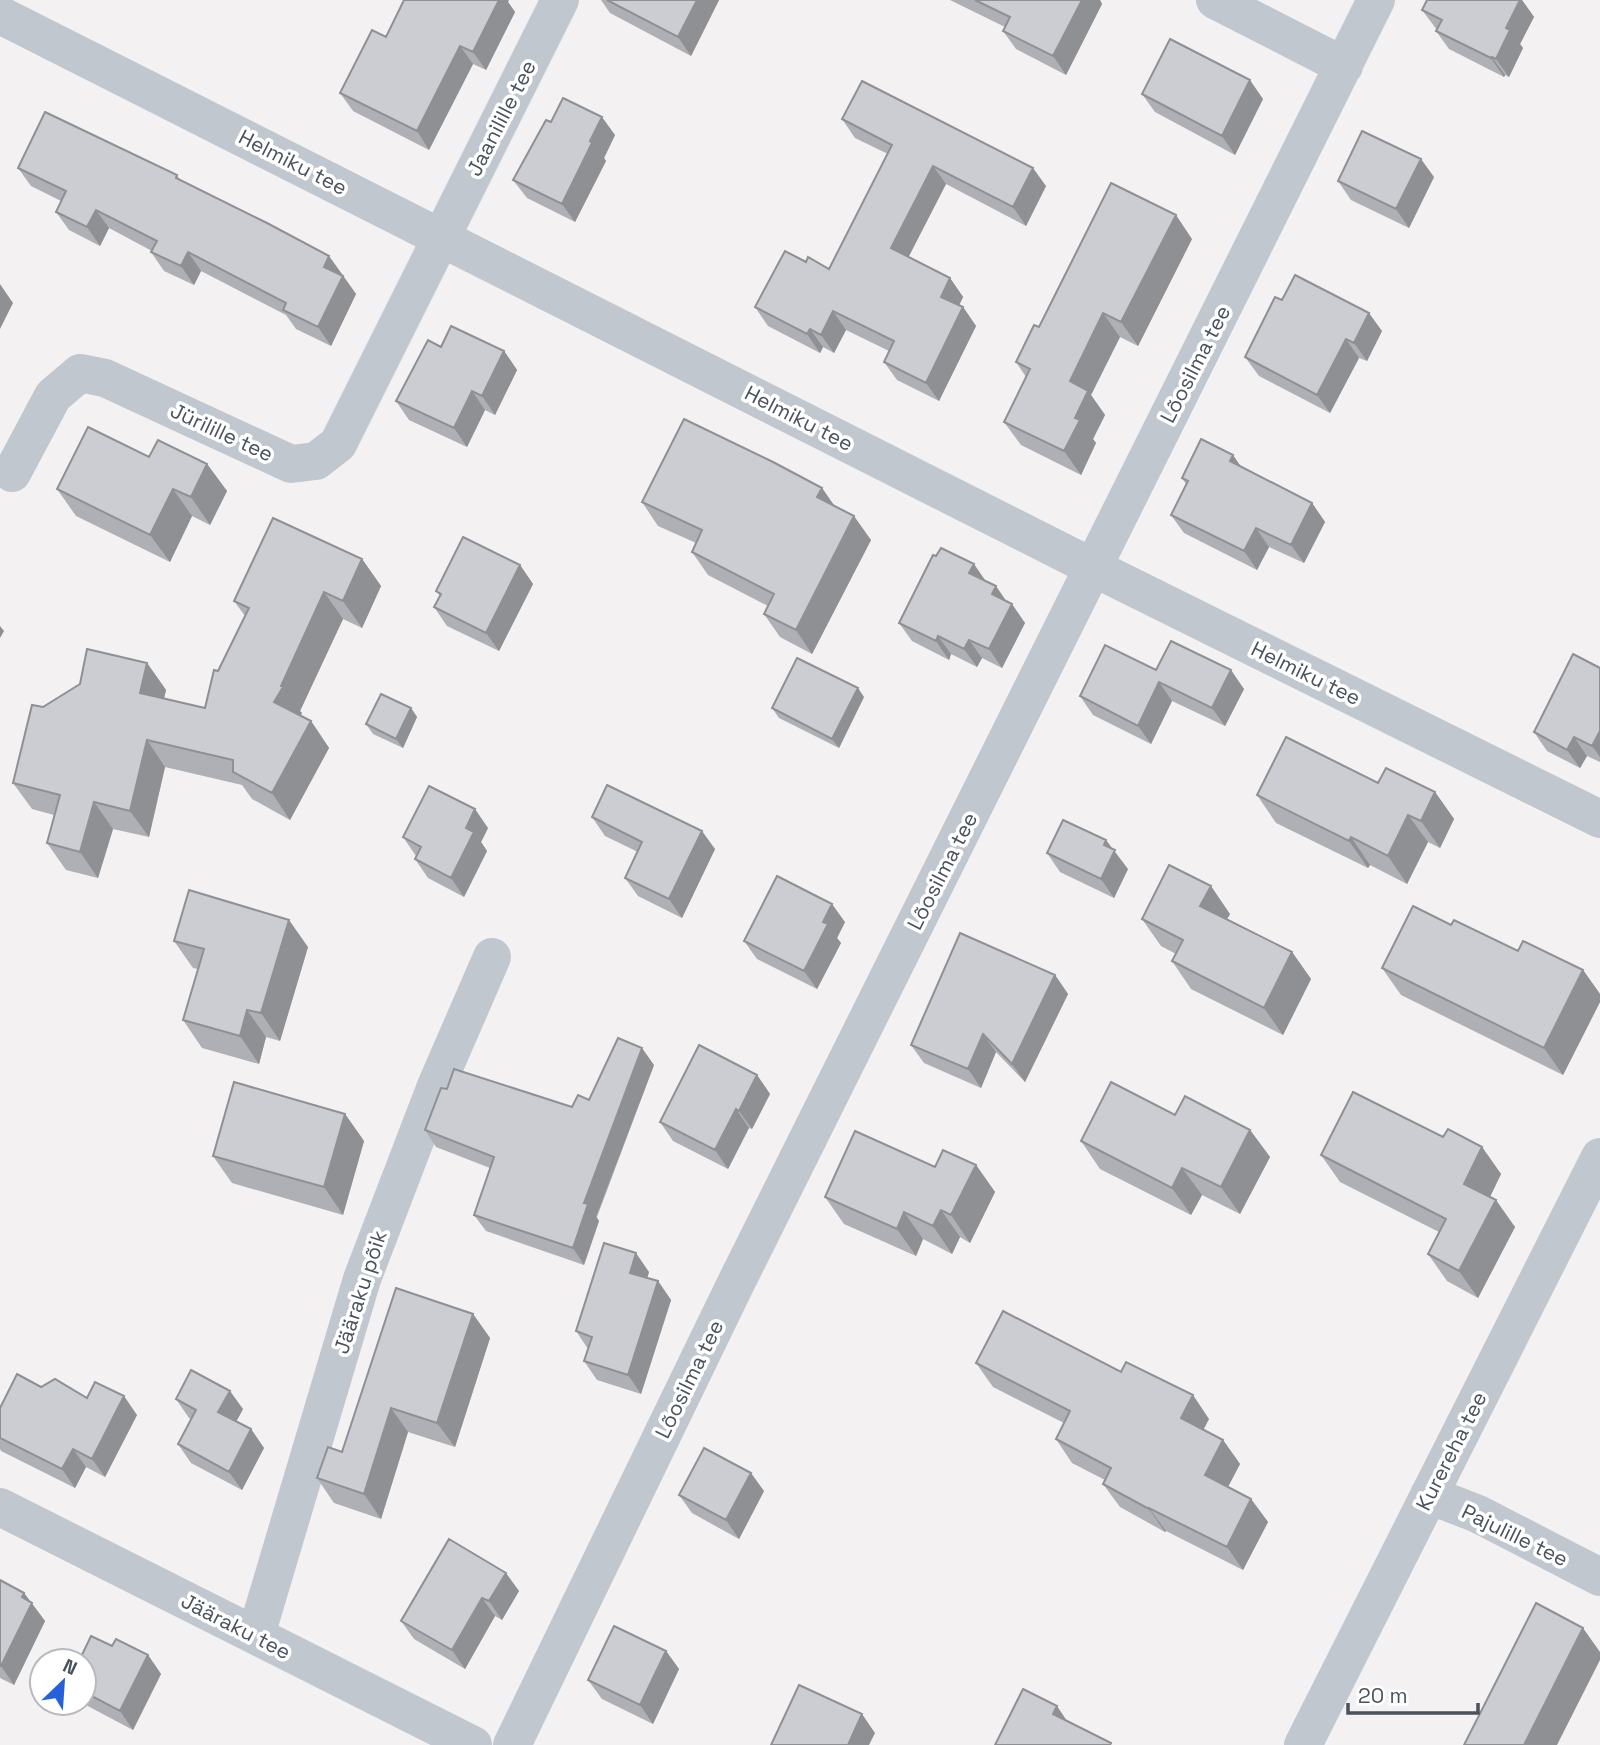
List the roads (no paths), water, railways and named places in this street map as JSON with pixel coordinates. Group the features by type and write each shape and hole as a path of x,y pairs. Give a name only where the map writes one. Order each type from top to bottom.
{"street":[{"name":"Jaanilille tee","path":"441,237 560,0"},
{"path":"1214,0 1345,66"},
{"name":"Lõosilma tee","path":"512,1745 735,1285 1376,0"},
{"name":"Helmiku tee","path":"0,15 1094,568 1600,819"},
{"name":"Jürilille tee","path":"12,473 53,396 80,373 105,378 291,464 316,461 338,444 441,237"},
{"name":"Jääraku põik","path":"256,1635 362,1279 436,1086 492,957"},
{"name":"Kurereha tee","path":"1303,1745 1600,1157"},
{"name":"Pajulille tee","path":"1429,1495 1478,1514 1600,1577"},
{"name":"Jääraku tee","path":"0,1507 473,1745"}]}
